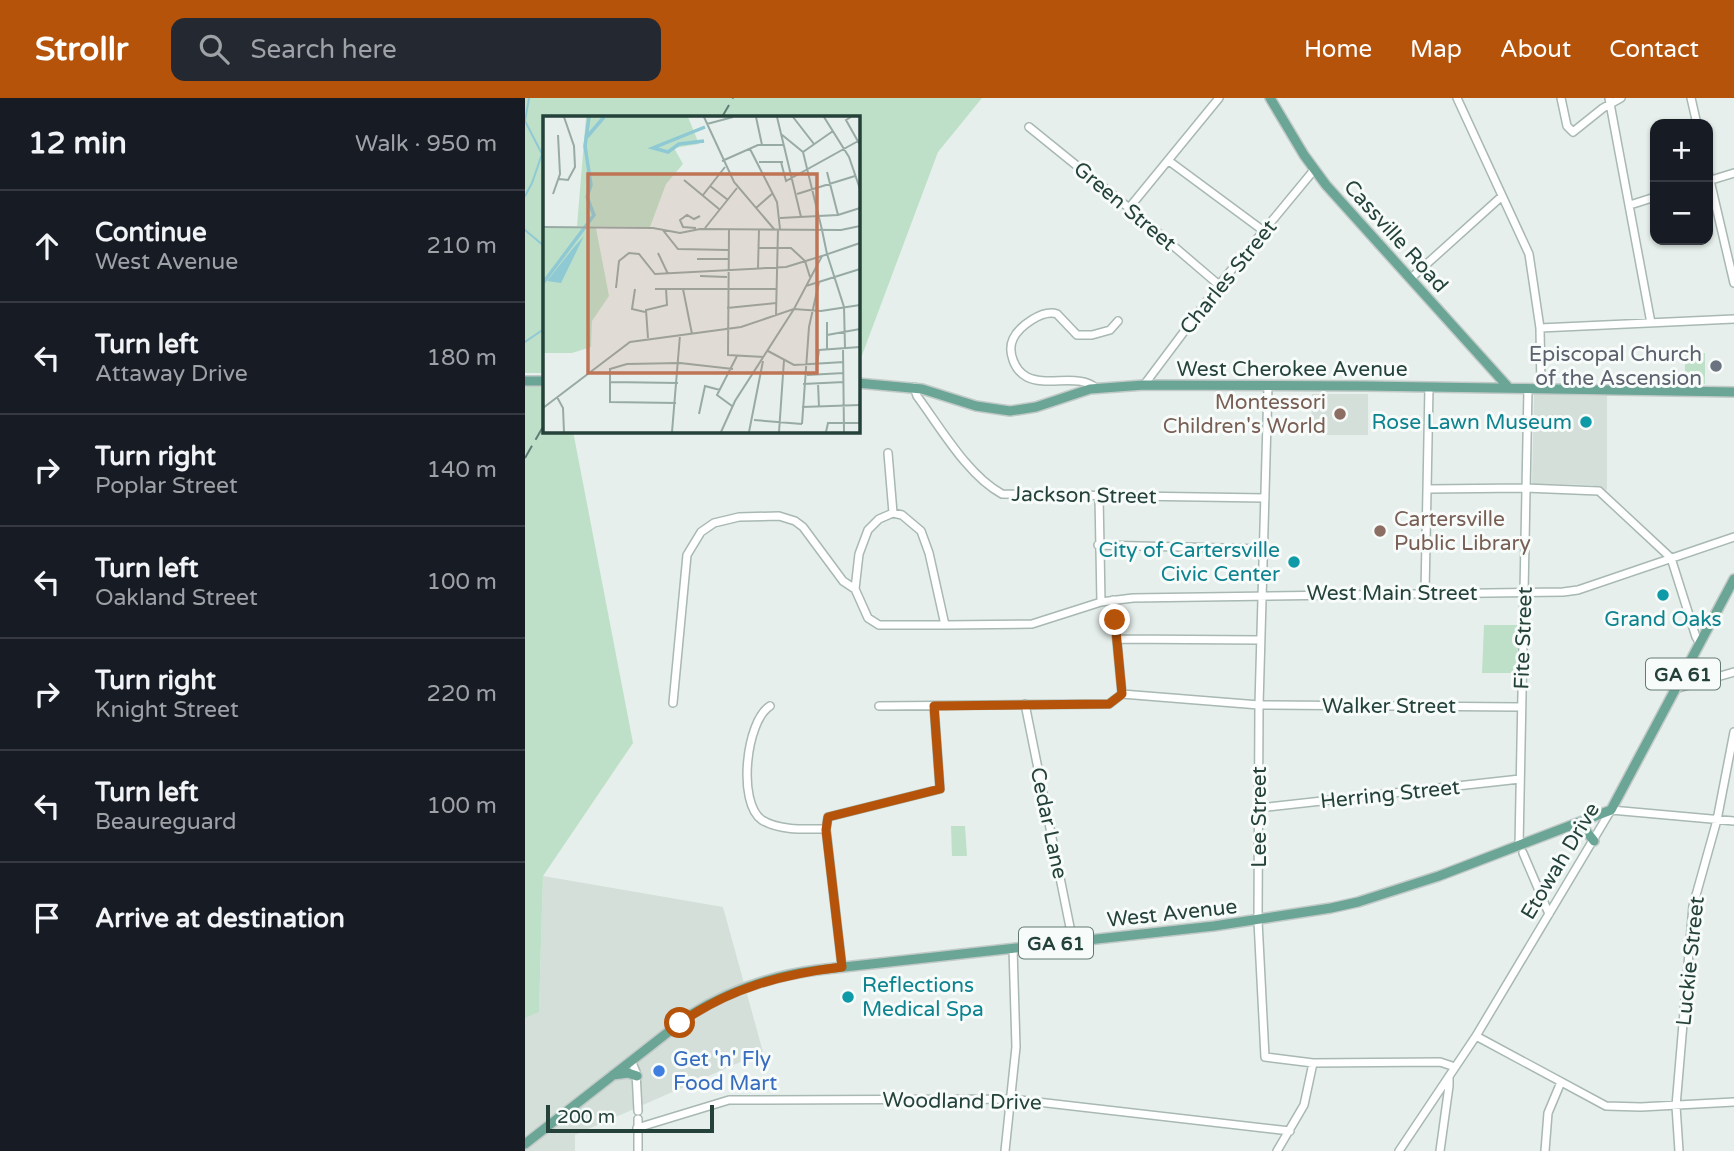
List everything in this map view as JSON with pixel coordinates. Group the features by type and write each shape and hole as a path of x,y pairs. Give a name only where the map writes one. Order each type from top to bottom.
{"main road":[{"name":"Cassville Road","path":"1270,98 1314,170 1509,388"},
{"path":"1487,388 1492,380 1491,369"},
{"path":"525,381 543,381"},
{"name":"West Cherokee Avenue","path":"859,383 931,390 983,408 1010,411 1036,407 1096,388 1144,385 1734,392"},
{"name":"Etowah Drive","path":"1611,810 1734,579"},
{"name":"West Avenue","path":"525,1144 690,1015 734,991 779,976 1258,921 1358,902 1521,849 1568,825 1611,810"},
{"path":"1568,825 1586,831 1594,841"},
{"path":"612,1076 628,1073 637,1076"}],"street":[{"path":"1129,208 1219,98"},
{"path":"1457,98 1529,254 1540,328 1541,389"},
{"path":"1561,98 1567,126 1573,132 1609,101 1621,98"},
{"path":"1691,98 1696,119"},
{"path":"1609,101 1651,323"},
{"name":"Green Street","path":"1030,127 1219,285"},
{"path":"1169,161 1265,232"},
{"name":"Charles Street","path":"1144,385 1219,285 1314,170"},
{"path":"1713,177 1734,173"},
{"path":"1709,182 1734,283"},
{"path":"1410,279 1501,197"},
{"path":"1630,205 1650,199"},
{"path":"1096,388 1083,382 1027,377 1019,371 1013,360 1012,340 1020,330 1047,313 1057,314 1077,335 1084,336 1110,330 1118,321"},
{"path":"1540,328 1734,319"},
{"name":"Lee Street","path":"1268,386 1260,640 1258,921 1265,1057 1313,1063 1440,1062 1455,1067"},
{"name":"Jackson Street","path":"914,387 917,396 950,440 991,489 1002,494 1265,498"},
{"path":"1425,593 1429,387"},
{"name":"Fite Street","path":"1528,388 1520,707 1521,849 1549,914"},
{"path":"888,453 893,513"},
{"path":"1427,489 1525,488 1599,491 1671,558 1700,643"},
{"path":"1099,496 1101,602"},
{"path":"855,589 859,554 867,530 879,519 893,513 902,515 921,531 929,552 945,625"},
{"name":"West Main Street","path":"673,703 687,555 701,532 714,523 739,517 779,516 795,521 803,527 843,581 855,589 868,618 879,625 1032,624 1113,600 1578,590 1734,537"},
{"path":"1098,545 1264,549"},
{"path":"879,706 1109,704 1122,694 1113,600"},
{"path":"1117,639 1260,640"},
{"path":"1675,688 1734,672"},
{"name":"Walker Street","path":"1122,694 1259,705 1520,707"},
{"name":"Cedar Lane","path":"1025,704 1073,942"},
{"path":"770,706 758,719 747,766 748,797 759,818 770,824 826,830"},
{"path":"842,967 826,830 828,817 940,789 934,706"},
{"name":"Luckie Street","path":"1679,1151 1676,1105 1693,906 1717,820 1734,732"},
{"name":"Herring Street","path":"1259,808 1520,779"},
{"name":"West Avenue","path":"1611,810 1734,821"},
{"name":"Etowah Drive","path":"1399,1151 1476,1036 1611,810"},
{"path":"1005,1151 1016,1047 1013,948"},
{"path":"1476,1036 1611,1107 1734,1102"},
{"path":"631,1060 637,1076 638,1151"},
{"path":"1277,1151 1304,1105 1313,1063"},
{"path":"1440,1151 1448,1077"},
{"path":"1545,1151 1547,1117 1561,1082"},
{"name":"Woodland Drive","path":"638,1128 729,1100 1011,1099 1290,1131"}],"shaded area":[{"name":"Montessori Children's World","path":"1312,394 1368,394 1368,435 1311,435"},
{"path":"1534,394 1607,396 1607,490 1592,485 1532,484"},
{"path":"543,876 723,907 763,1052 575,1135 575,1151 525,1151 525,1016 539,1011"}],"green space":[{"path":"525,98 982,98 938,152 859,363 859,116 543,116 543,373 525,373"},
{"path":"1685,353 1705,353 1705,384 1685,384"},
{"path":"525,385 543,385 543,432 573,432 633,743 543,876 539,1012 525,1018"},
{"path":"1484,625 1518,625 1517,673 1482,673"},
{"path":"951,826 965,826 967,856 952,856"}],"waterway":[{"path":"525,196 542,154 525,121 529,98"},
{"path":"525,230 543,245"},
{"path":"525,342 543,330"}],"railway":[{"path":"723,116 733,98"},
{"path":"525,458 543,427"}],"place":[{"name":"Episcopal Church of the Ascension","path":"1716,366"},
{"name":"Montessori Children's World","path":"1340,414"},
{"name":"Rose Lawn Museum","path":"1586,422"},
{"name":"Cartersville Public Library","path":"1380,531"},
{"name":"City of Cartersville Civic Center","path":"1294,562"},
{"name":"Grand Oaks","path":"1663,595"},
{"name":"Reflections Medical Spa","path":"848,997"},
{"name":"Get 'n' Fly Food Mart","path":"659,1071"}],"route":[{"path":"680,1023 716,1000 747,986 797,972 842,967 826,830 828,817 940,789 934,706 1114,702 1122,694 1115,620"}]}
